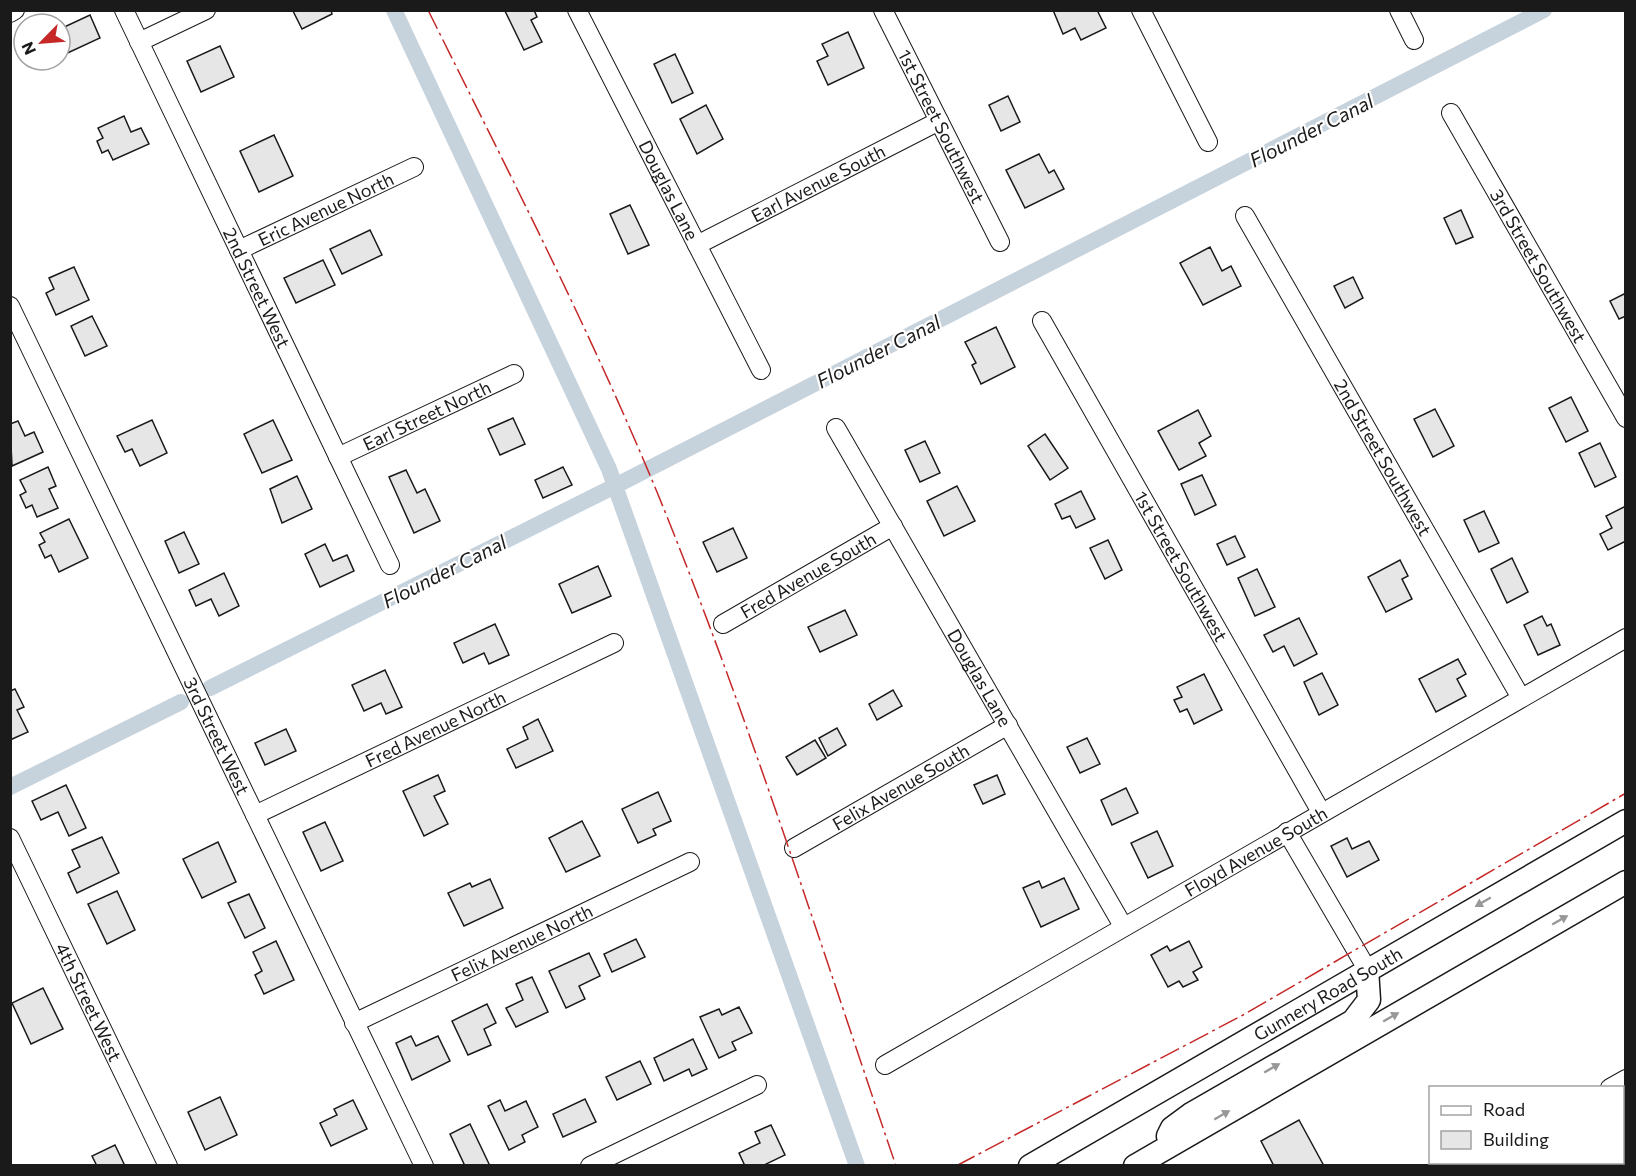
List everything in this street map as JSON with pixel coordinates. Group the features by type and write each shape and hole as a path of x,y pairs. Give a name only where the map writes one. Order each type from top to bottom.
{"main road":[{"name":"Gunnery Road South","path":"1030,1166 1367,969 1626,822"},
{"path":"1516,884 1626,835"},
{"path":"1135,1166 1626,882"},
{"path":"1160,1151 1173,1128 1191,1114 1353,1021 1369,1000 1367,969"},
{"path":"1058,1166 1215,1073 1235,1046"}],"street":[{"path":"10,13 15,10"},
{"name":"2nd Street West","path":"124,10 390,565"},
{"path":"139,42 206,10"},
{"name":"Douglas Lane","path":"577,10 761,370"},
{"name":"1st Street Southwest","path":"883,10 1000,242"},
{"path":"1141,10 1208,141"},
{"path":"1399,10 1414,40"},
{"name":"3rd Street Southwest","path":"1451,113 1626,418"},
{"name":"Earl Avenue South","path":"697,244 939,121"},
{"name":"Eric Avenue North","path":"239,250 414,167"},
{"name":"2nd Street Southwest","path":"1245,216 1521,698"},
{"name":"3rd Street West","path":"10,306 424,1166"},
{"name":"1st Street Southwest","path":"1042,321 1322,812"},
{"name":"Earl Street North","path":"338,457 514,374"},
{"name":"Douglas Lane","path":"837,428 1123,926"},
{"name":"Fred Avenue South","path":"723,624 893,526"},
{"name":"Floyd Avenue South","path":"885,1065 1626,638"},
{"name":"Fred Avenue North","path":"255,815 614,643"},
{"name":"Felix Avenue South","path":"794,848 1008,725"},
{"path":"1287,832 1367,969"},
{"name":"4th Street West","path":"10,838 168,1166"},
{"name":"Felix Avenue North","path":"354,1023 690,862"},
{"path":"590,1166 757,1085"}],"building":[{"path":"331,10 332,14 302,29 293,11"},
{"path":"534,10 537,17 531,20 542,42 524,50 505,11"},
{"path":"1053,10 1097,10 1106,28 1081,40 1075,28 1063,34"},
{"path":"90,15 100,38 72,51 72,23"},
{"path":"848,32 864,68 828,85 817,61 828,56 822,44"},
{"path":"220,46 234,77 201,92 187,61"},
{"path":"675,54 693,93 672,103 654,64"},
{"path":"1008,96 1020,122 1001,131 989,105"},
{"path":"706,105 723,139 697,154 680,119"},
{"path":"124,116 131,132 141,128 149,144 113,160 108,150 102,153 97,141 103,138 98,128"},
{"path":"274,135 293,176 259,192 240,151"},
{"path":"1039,154 1049,173 1054,170 1064,189 1025,208 1006,170"},
{"path":"630,205 649,245 628,254 610,214"},
{"path":"1461,210 1473,237 1456,244 1444,218"},
{"path":"370,230 382,255 342,274 330,249"},
{"path":"1210,247 1222,271 1231,266 1241,286 1203,305 1180,263"},
{"path":"323,260 335,285 296,303 284,278"},
{"path":"74,267 89,300 56,315 46,293 54,289 49,278"},
{"path":"1353,277 1363,298 1345,308 1334,286"},
{"path":"1626,293 1626,316 1619,319 1610,301"},
{"path":"92,316 107,346 85,356 71,326"},
{"path":"996,327 1015,367 981,384 972,365 976,363 965,342"},
{"path":"1571,397 1588,431 1566,442 1549,408"},
{"path":"1435,409 1454,446 1433,457 1414,419"},
{"path":"1198,410 1211,436 1199,443 1206,456 1179,470 1158,431"},
{"path":"513,418 525,444 500,455 488,429"},
{"path":"152,420 167,453 140,466 132,449 125,452 117,436"},
{"path":"273,420 292,460 262,473 244,434"},
{"path":"18,421 25,436 34,432 43,452 12,466 10,424"},
{"path":"1045,434 1068,468 1050,480 1028,446"},
{"path":"925,441 940,473 920,482 905,450"},
{"path":"1600,443 1616,477 1595,487 1579,453"},
{"path":"48,467 56,486 49,489 58,508 37,517 32,505 26,508 20,495 26,492 20,480"},
{"path":"563,467 572,485 543,498 535,480"},
{"path":"406,470 417,493 425,489 440,521 414,533 389,477"},
{"path":"1202,475 1216,505 1195,515 1181,484"},
{"path":"297,476 312,509 282,523 270,489"},
{"path":"957,486 975,521 944,536 927,501"},
{"path":"1081,491 1095,519 1076,528 1070,516 1062,519 1055,504"},
{"path":"1626,506 1626,541 1608,550 1600,534 1612,528 1606,516"},
{"path":"1484,511 1499,543 1479,552 1464,520"},
{"path":"69,519 88,558 59,572 51,555 45,558 39,545 45,542 40,533"},
{"path":"733,528 747,558 717,572 703,542"},
{"path":"184,532 199,564 179,573 165,541"},
{"path":"1235,536 1245,557 1227,565 1217,544"},
{"path":"1108,540 1122,570 1105,579 1090,548"},
{"path":"325,544 333,561 347,555 354,571 320,587 305,554"},
{"path":"1512,558 1528,592 1507,603 1491,569"},
{"path":"1400,560 1408,576 1402,579 1412,599 1386,612 1368,577"},
{"path":"598,566 611,596 572,613 559,584"},
{"path":"1257,569 1275,607 1255,616 1238,578"},
{"path":"224,573 239,606 219,616 211,599 196,606 189,590"},
{"path":"845,610 857,635 820,652 808,627"},
{"path":"1542,616 1547,626 1551,624 1560,645 1538,655 1524,625"},
{"path":"1299,618 1317,654 1294,666 1284,646 1273,652 1264,635"},
{"path":"495,624 509,655 489,664 484,653 463,663 454,643"},
{"path":"1458,659 1466,674 1457,679 1466,696 1436,712 1419,679"},
{"path":"385,670 402,707 386,714 381,703 364,711 352,685"},
{"path":"1322,673 1338,705 1319,715 1304,682"},
{"path":"1204,674 1222,710 1194,724 1187,709 1180,712 1174,700 1182,697 1177,687"},
{"path":"15,689 24,707 17,710 28,732 10,740 10,691"},
{"path":"893,690 902,706 877,720 869,704"},
{"path":"538,719 553,751 516,768 507,749 528,739 523,727"},
{"path":"837,728 846,745 828,756 819,738"},
{"path":"286,729 296,751 265,765 255,743"},
{"path":"1087,738 1100,764 1080,773 1067,747"},
{"path":"815,740 826,758 797,775 786,757"},
{"path":"438,775 445,791 434,796 448,824 424,836 403,791"},
{"path":"997,775 1005,794 983,804 974,785"},
{"path":"66,785 86,828 69,836 58,812 41,820 32,801"},
{"path":"1126,788 1138,813 1112,825 1101,800"},
{"path":"658,792 671,821 653,829 656,835 638,843 622,809"},
{"path":"582,821 600,856 566,872 549,838"},
{"path":"325,822 343,861 321,871 303,832"},
{"path":"1157,831 1173,866 1148,878 1131,843"},
{"path":"102,837 119,873 77,893 68,873 80,867 72,850"},
{"path":"1347,838 1352,849 1369,841 1379,860 1347,877 1331,846"},
{"path":"218,842 236,882 202,898 183,859"},
{"path":"1064,878 1079,909 1041,927 1023,888 1039,881 1042,888"},
{"path":"490,879 503,908 464,926 448,893 470,883 472,887"},
{"path":"117,891 135,930 107,944 88,904"},
{"path":"249,894 265,928 245,938 228,903"},
{"path":"636,939 645,957 612,972 604,954"},
{"path":"276,941 294,980 264,994 255,975 262,971 253,952"},
{"path":"1189,941 1202,967 1193,972 1198,980 1183,987 1179,981 1168,987 1151,955 1167,946 1170,951"},
{"path":"589,953 600,976 579,986 585,999 566,1008 549,971"},
{"path":"532,977 548,1012 516,1027 506,1008 523,1000 516,984"},
{"path":"43,988 63,1029 31,1044 12,1003"},
{"path":"487,1004 496,1023 484,1029 491,1045 468,1055 452,1021"},
{"path":"739,1007 752,1033 732,1042 736,1050 719,1058 700,1017 719,1009 722,1015"},
{"path":"411,1036 416,1046 438,1036 450,1061 412,1080 396,1043"},
{"path":"693,1039 707,1069 692,1076 689,1069 664,1081 654,1058"},
{"path":"640,1061 651,1084 617,1100 606,1077"},
{"path":"220,1097 237,1135 205,1150 188,1112"},
{"path":"585,1099 596,1122 563,1137 553,1114"},
{"path":"353,1100 367,1129 331,1146 320,1123 337,1115 334,1109"},
{"path":"500,1100 505,1111 526,1101 538,1127 522,1135 525,1142 509,1150 488,1106"},
{"path":"1299,1120 1324,1166 1274,1166 1261,1141"},
{"path":"470,1124 490,1166 465,1166 450,1134"},
{"path":"771,1125 785,1155 762,1166 745,1166 739,1153 760,1143 755,1132"},
{"path":"115,1145 125,1166 97,1166 92,1156"},
{"path":"1626,1155 1626,1166 1606,1166 1624,1164 1624,1156"}],"waterway":[{"path":"394,10 609,469 857,1166"},
{"name":"Flounder Canal","path":"210,688 615,486 1544,10"},
{"name":"Flounder Canal","path":"10,787 181,702"}],"power":[{"path":"428,10 604,370 657,492 752,742 896,1166"},
{"path":"956,1166 1243,1015 1626,793"}]}
